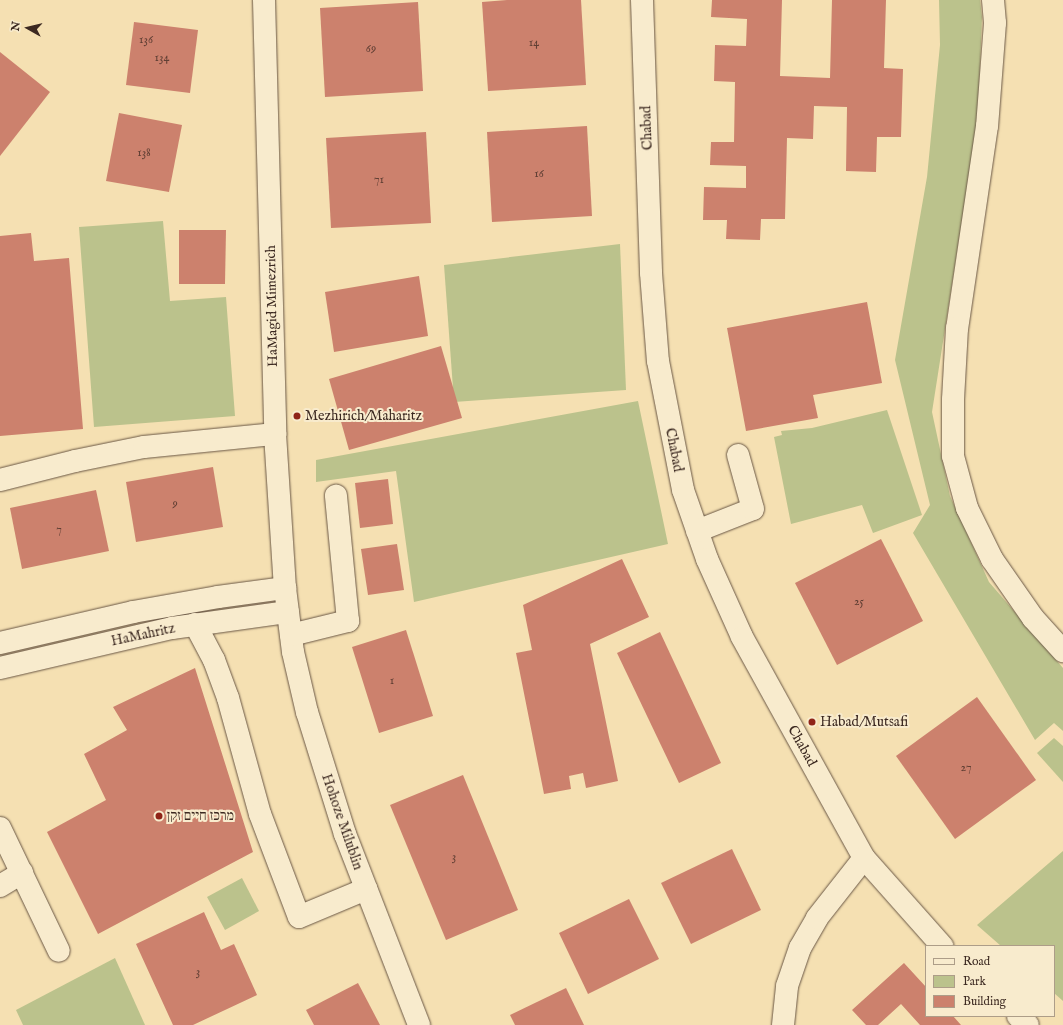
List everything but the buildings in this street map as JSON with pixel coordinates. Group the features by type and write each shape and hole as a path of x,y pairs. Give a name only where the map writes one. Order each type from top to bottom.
{"street":[{"name":"HaMagid Mimezrich","path":"264,0 275,434 285,588 288,612"},
{"name":"Chabad","path":"642,0 651,272 658,361 683,490 707,559 742,637 864,858 941,945"},
{"path":"993,0 995,23 987,126 956,328 953,400 954,456 967,508 992,559 1033,618 1063,651"},
{"path":"0,480 75,461 144,447 275,434"},
{"path":"697,531 753,509 738,455"},
{"path":"291,636 348,621 336,496"},
{"name":"HaMahritz","path":"0,643 147,609 285,588"},
{"name":"HaMahritz","path":"0,668 138,635 195,624 288,612"},
{"name":"Hohoze Milublin","path":"288,612 291,636 305,705 319,754 345,834 419,1025"},
{"path":"195,624 214,660 228,698 260,814 299,917 366,889"},
{"path":"0,828 59,951"},
{"path":"783,1025 787,986 800,948 817,918 864,858"},
{"path":"0,886 22,873"},
{"path":"1019,1017 1028,1025"}],"green space":[{"path":"939,0 980,0 982,17 978,118 932,412 950,496 989,582 1063,668 1063,731 1054,723 1035,740 913,533 930,505 895,360 927,177 940,45"},
{"path":"163,221 170,301 226,297 235,416 94,427 79,227"},
{"path":"620,244 626,390 454,402 444,265"},
{"path":"638,401 668,544 414,602 396,471 316,482 316,460"},
{"path":"887,410 922,515 873,533 862,505 791,524 774,437 782,435 781,431 812,428"},
{"path":"1054,738 1063,746 1063,782 1037,753"},
{"path":"1063,851 1063,1001 1055,994 1055,945 1000,945 977,925"},
{"path":"242,878 259,911 225,930 207,897"},
{"path":"115,958 145,1025 23,1025 16,1010"}],"place":[{"name":"Mezhirich/Maharitz","path":"297,416"},
{"name":"Habad/Mutsafi","path":"812,722"},
{"name":"מרכז חיים זקן","path":"159,816"}]}
